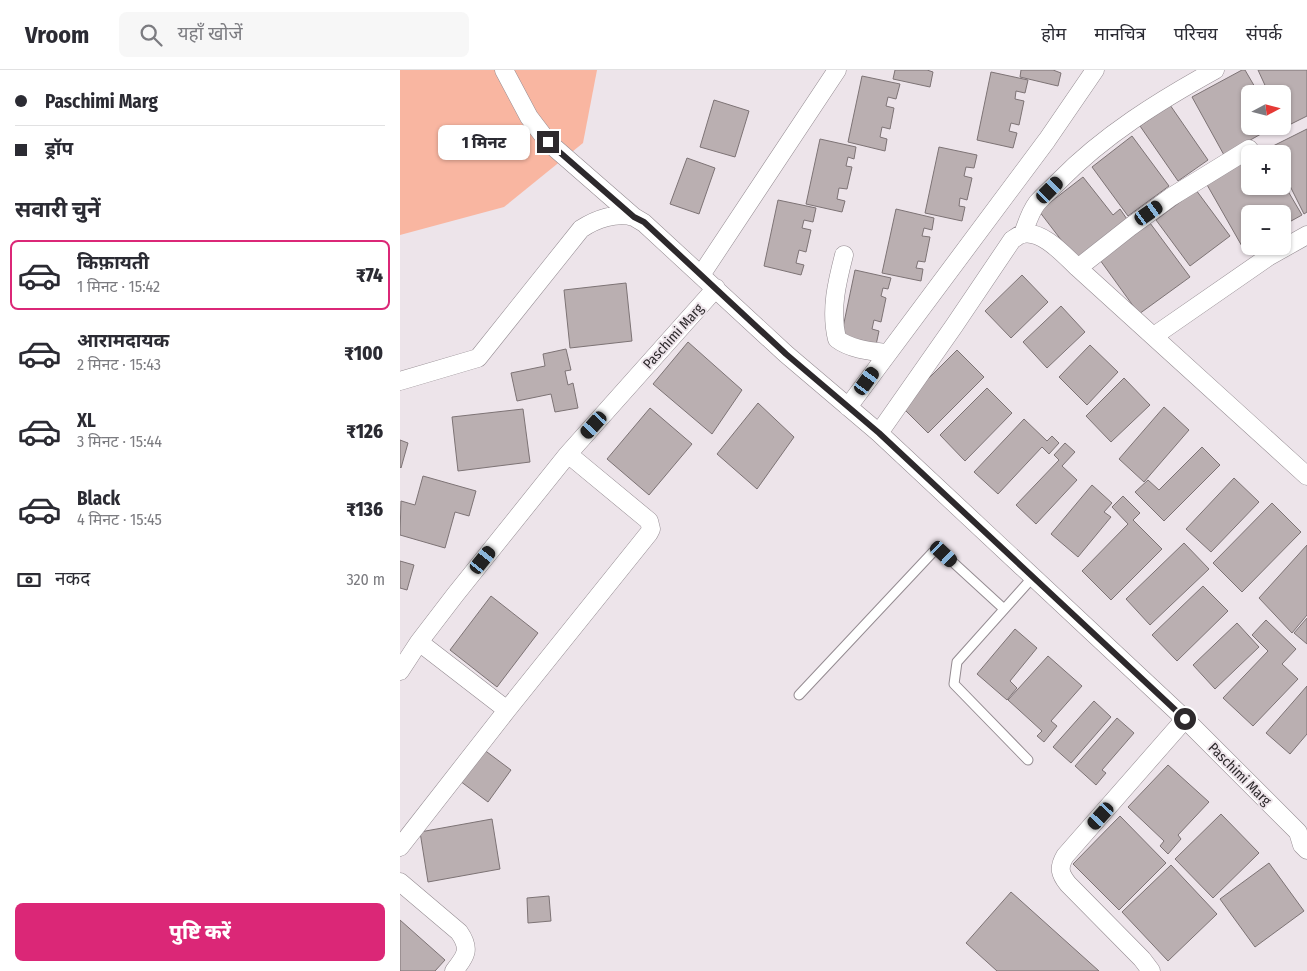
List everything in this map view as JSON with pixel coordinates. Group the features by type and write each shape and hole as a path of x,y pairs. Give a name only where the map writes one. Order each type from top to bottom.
{"street":[{"path":"504,70 529,117 548,142 634,217"},
{"path":"701,275 837,70"},
{"path":"848,407 886,353 1047,140 1095,70"},
{"path":"1023,234 1037,203 1076,163 1116,131 1170,95 1215,70"},
{"path":"1078,268 1171,197 1241,154"},
{"path":"400,381 478,358 581,229 592,222 626,215 644,222 716,288"},
{"path":"879,433 954,326 1003,251 1012,240 1023,234 1036,235 1048,241 1307,476"},
{"path":"1154,336 1268,257 1307,235"},
{"path":"844,255 836,288 834,328 836,339 842,343 866,350 886,353"},
{"name":"Paschimi Marg","path":"400,671 419,642 568,454 716,288 786,354 879,433 1185,719 1302,833 1302,846 1307,850"},
{"path":"400,847 507,710 650,533 649,521 568,454"},
{"path":"419,642 507,710"},
{"path":"1151,971 1068,884 1061,875 1060,868 1065,856 1185,719"},
{"path":"400,882 459,932 464,939 467,948 465,957 454,971"}],"lane":[{"path":"799,695 933,552 936,551 944,554 1004,609"},
{"path":"1028,760 954,684 956,662 1033,577"}],"shaded area":[{"path":"400,70 597,70 583,143 504,207 400,235"}],"building":[{"path":"895,70 927,70 933,72 930,87 893,79"},
{"path":"1021,70 1053,70 1061,73 1058,86 1020,77"},
{"path":"1245,70 1254,85 1241,85 1241,135 1259,135 1224,155 1192,97"},
{"path":"1258,70 1307,70 1307,116 1291,124 1291,85 1265,85"},
{"path":"991,72 1028,80 1025,93 1016,91 1015,99 1024,101 1019,125 1011,123 1009,131 1017,133 1013,148 977,140"},
{"path":"862,76 900,84 896,99 888,97 886,106 894,108 890,129 882,127 880,137 887,139 885,151 848,142"},
{"path":"714,100 749,111 735,157 700,147"},
{"path":"1170,105 1208,160 1178,181 1140,126"},
{"path":"1307,129 1307,212 1304,214 1291,188 1291,145 1275,145"},
{"path":"1132,136 1169,186 1128,216 1092,167"},
{"path":"820,139 856,147 854,159 848,157 846,166 852,167 847,189 839,188 837,199 845,201 842,212 806,204"},
{"path":"939,147 977,155 974,168 966,167 964,176 972,178 967,200 960,198 959,206 965,207 962,221 925,213"},
{"path":"687,158 715,168 699,214 670,204"},
{"path":"1241,163 1241,195 1290,195 1302,215 1291,221 1291,205 1241,205 1241,244 1206,183"},
{"path":"1083,177 1113,215 1120,209 1129,222 1078,262 1039,211"},
{"path":"1196,190 1230,236 1190,266 1156,220"},
{"path":"778,200 816,208 813,222 804,220 802,228 811,230 806,252 799,250 796,263 804,265 801,275 764,266"},
{"path":"896,209 934,218 932,230 924,228 922,236 930,237 925,262 918,261 916,268 923,269 921,281 882,273"},
{"path":"1150,223 1190,277 1139,314 1100,260"},
{"path":"855,270 891,278 888,289 883,288 881,296 886,298 881,322 874,320 872,329 879,331 876,345 841,337"},
{"path":"1022,275 1048,302 1011,338 985,311"},
{"path":"626,283 632,341 570,348 564,290"},
{"path":"1061,306 1085,332 1047,368 1023,342"},
{"path":"688,342 742,390 712,434 653,384"},
{"path":"1090,345 1118,372 1087,405 1059,377"},
{"path":"566,349 571,370 565,371 568,385 573,383 578,408 555,412 551,394 517,401 511,373 545,366 543,354"},
{"path":"957,350 984,377 928,433 901,406"},
{"path":"1124,378 1150,405 1111,442 1086,416"},
{"path":"987,388 1012,413 965,461 940,435"},
{"path":"758,403 794,437 757,489 717,454"},
{"path":"1164,407 1189,430 1144,482 1119,459"},
{"path":"650,408 692,444 649,495 607,459"},
{"path":"523,409 530,462 458,471 452,417"},
{"path":"1024,419 1047,441 1052,436 1059,443 1049,454 1042,447 998,494 974,472"},
{"path":"400,440 408,443 401,468 400,467"},
{"path":"1065,443 1075,452 1062,466 1077,480 1036,524 1016,505 1059,460 1054,455"},
{"path":"1202,447 1220,465 1164,521 1135,492 1148,480 1159,490"},
{"path":"423,476 476,491 469,516 455,512 445,548 400,535 401,501 415,505"},
{"path":"1234,478 1259,502 1211,552 1186,529"},
{"path":"1092,485 1112,503 1104,512 1111,517 1078,557 1051,534"},
{"path":"1123,496 1140,513 1133,520 1162,549 1111,600 1082,571 1128,524 1112,507"},
{"path":"1272,503 1301,532 1242,592 1213,563"},
{"path":"1184,543 1209,569 1150,625 1126,599"},
{"path":"1307,545 1307,615 1292,633 1259,598"},
{"path":"400,561 414,565 407,590 400,588"},
{"path":"1203,586 1228,611 1177,661 1152,635"},
{"path":"491,596 538,633 497,687 450,650"},
{"path":"1307,618 1307,644 1294,633"},
{"path":"1266,620 1296,649 1282,664 1298,679 1253,726 1223,698 1268,651 1252,635"},
{"path":"1237,623 1259,647 1215,689 1193,665"},
{"path":"1015,629 1037,648 1010,681 1017,688 1007,700 977,674"},
{"path":"1048,656 1082,686 1051,721 1057,726 1044,742 1037,736 1042,731 1008,700"},
{"path":"1307,686 1307,734 1290,754 1266,733"},
{"path":"1094,701 1111,717 1071,763 1053,747"},
{"path":"1117,718 1134,733 1102,770 1106,773 1096,785 1075,766"},
{"path":"483,749 511,770 488,802 460,781"},
{"path":"1168,765 1209,802 1178,835 1181,839 1168,854 1160,846 1164,841 1128,807"},
{"path":"1221,814 1259,853 1213,898 1175,859"},
{"path":"1120,816 1166,863 1119,910 1073,864"},
{"path":"492,819 500,869 428,882 420,832"},
{"path":"1269,863 1304,911 1255,947 1220,899"},
{"path":"1171,865 1217,914 1168,961 1122,912"},
{"path":"1011,892 1099,971 997,971 966,943"},
{"path":"549,896 551,921 528,923 527,898"},
{"path":"400,920 445,960 435,971 400,971"}],"route":[{"path":"548,142 634,217 644,222 786,354 879,433 1185,719"}]}
